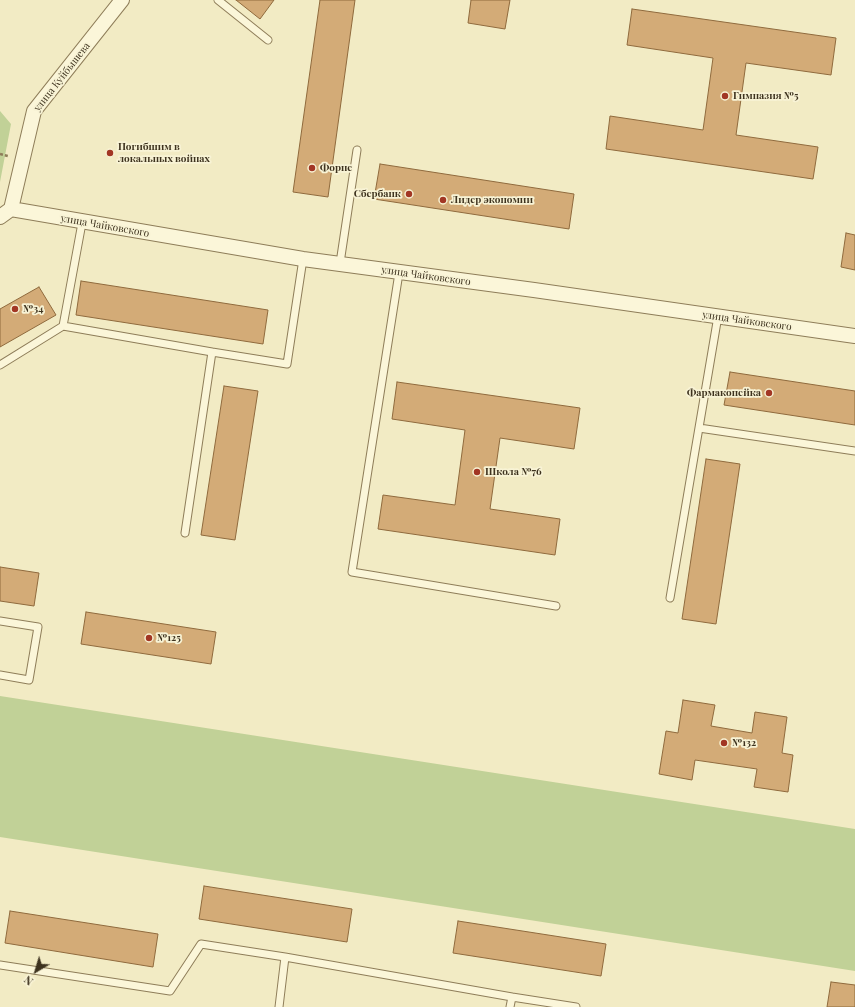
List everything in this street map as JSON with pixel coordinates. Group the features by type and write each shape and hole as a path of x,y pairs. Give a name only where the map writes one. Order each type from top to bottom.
{"street":[{"name":"улица Куйбышева","path":"5,213 34,111 122,0"},
{"name":"улица Чайковского","path":"5,213 82,222 303,259 855,336"}],"lane":[{"path":"218,0 268,40"},
{"path":"340,264 357,150"},
{"path":"63,326 82,222"},
{"path":"0,365 63,326 287,364 303,259"},
{"path":"399,272 352,572 556,606"},
{"path":"670,598 718,316"},
{"path":"185,533 212,352"},
{"path":"699,428 855,451"},
{"path":"0,621 38,627 29,680 0,675"},
{"path":"0,965 170,991 201,944 576,1007"},
{"path":"279,1007 285,957"},
{"path":"510,1007 512,997"}],"green space":[{"path":"0,111 11,124 0,182"},
{"path":"0,696 855,829 855,971 0,837"}],"building":[{"path":"236,0 274,0 260,19"},
{"path":"320,0 355,0 328,197 293,192"},
{"path":"471,0 510,0 505,29 468,23"},
{"name":"Гимназия №5","path":"632,9 836,38 831,75 746,63 736,135 818,147 813,179 606,149 610,116 703,130 713,58 627,45"},
{"path":"380,164 574,194 569,229 374,199"},
{"path":"846,233 855,235 855,270 841,267"},
{"path":"81,281 268,310 263,344 76,315"},
{"path":"39,287 56,315 0,347 0,309"},
{"path":"730,372 855,391 855,425 724,405"},
{"name":"Школа №76","path":"397,382 580,408 574,449 500,438 490,509 560,519 555,555 378,529 383,495 455,505 465,430 392,419"},
{"path":"224,386 258,391 235,540 201,535"},
{"path":"706,459 740,464 716,624 682,619"},
{"path":"0,567 39,573 34,606 0,601"},
{"name":"№125","path":"86,612 216,632 211,664 81,644"},
{"name":"№132","path":"683,700 715,705 711,726 752,733 755,712 787,717 782,753 793,755 788,792 754,787 757,769 695,760 692,780 659,774 666,731 678,733"},
{"path":"204,886 352,909 347,942 199,919"},
{"path":"10,911 158,934 153,967 5,943"},
{"path":"458,921 606,944 601,976 453,953"},
{"path":"831,982 855,985 855,1007 827,1007"}],"place":[{"name":"Гимназия №5","path":"725,96"},
{"name":"Погибшим в локальных войнах","path":"110,153"},
{"name":"Форне","path":"312,168"},
{"name":"Сбербанк","path":"409,194"},
{"name":"Лидер экономии","path":"443,200"},
{"name":"№34","path":"15,309"},
{"name":"Фармакопейка","path":"769,393"},
{"name":"Школа №76","path":"477,472"},
{"name":"№125","path":"149,638"},
{"name":"№132","path":"724,743"}]}
